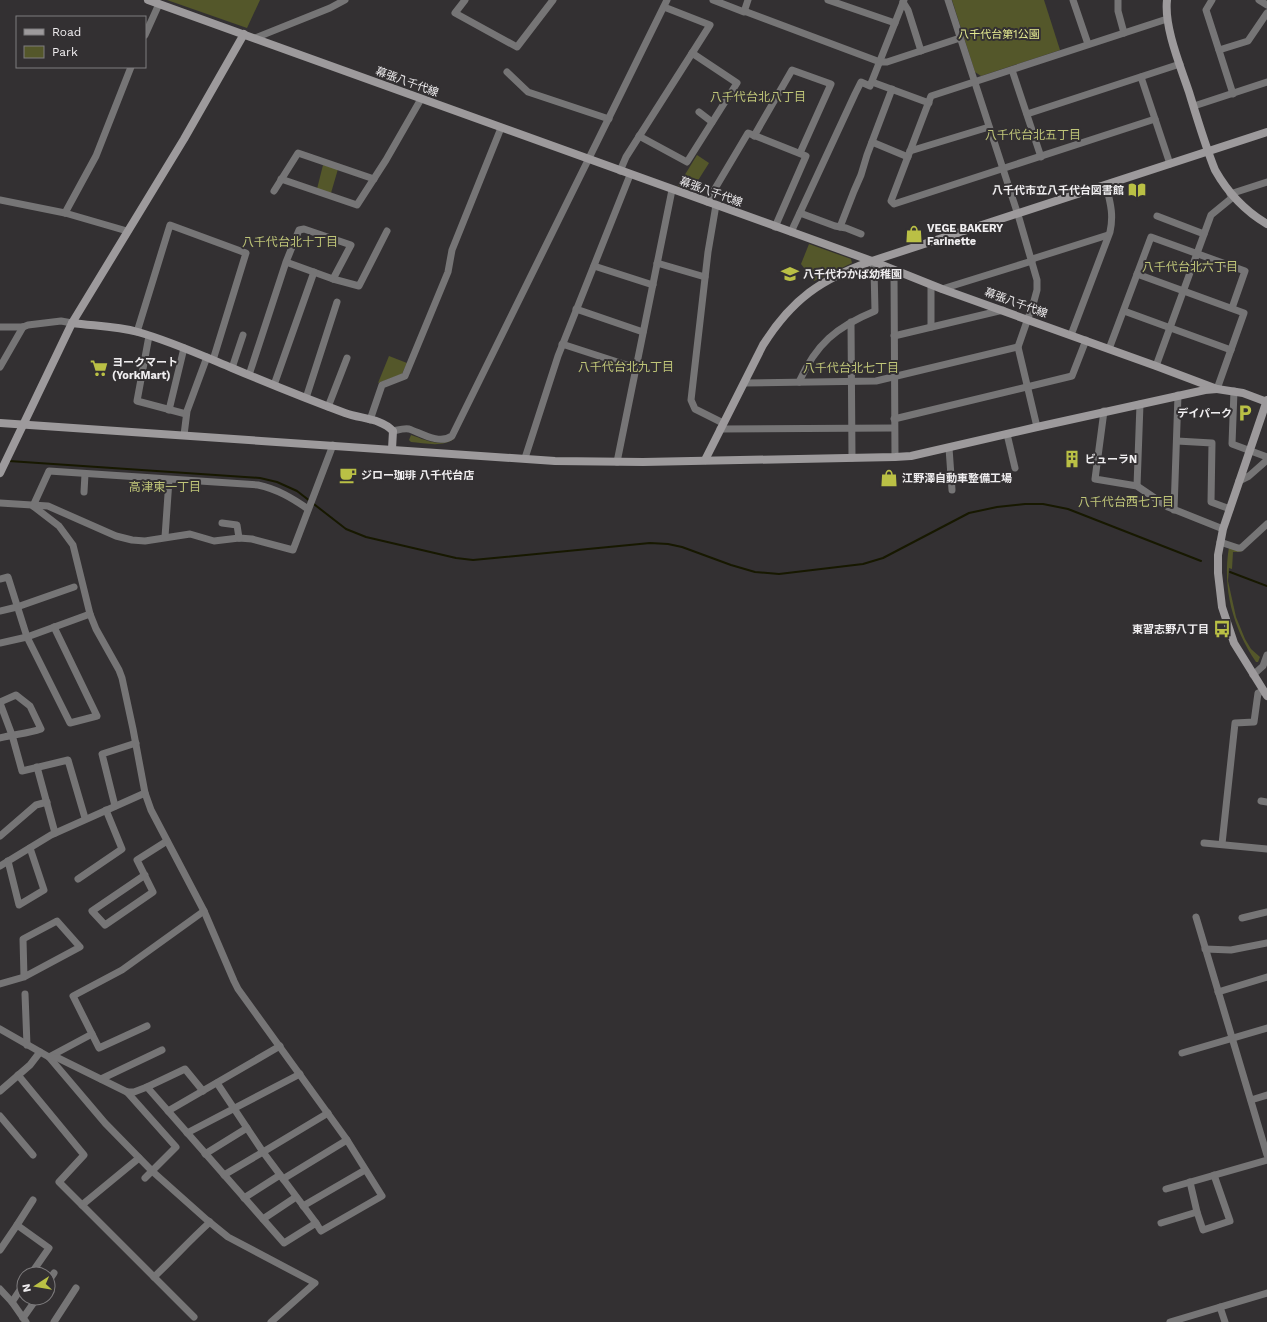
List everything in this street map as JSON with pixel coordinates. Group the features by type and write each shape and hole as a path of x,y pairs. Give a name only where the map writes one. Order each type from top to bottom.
{"street":[{"name":"幕張八千代線","path":"148,0 872,261 942,289 1086,340 1217,389 1243,393 1267,402"},
{"path":"255,38 330,8 345,0"},
{"path":"465,0 455,13 517,47 553,0"},
{"path":"713,0 880,62 887,62 960,38"},
{"path":"744,11 748,0"},
{"path":"828,0 895,23"},
{"path":"948,0 1018,214 1037,280 1037,290 1018,347 1037,427"},
{"path":"1073,0 1088,44"},
{"path":"1118,0 1119,16 1124,33"},
{"path":"1167,0 1167,19 1208,151 1216,170 1222,182 1232,195 1253,216 1267,224"},
{"path":"1212,0 1206,10 1233,94"},
{"path":"1259,0 1267,5"},
{"path":"791,232 861,82 870,86 872,82 904,1"},
{"path":"904,1 921,51"},
{"path":"393,431 407,429 425,436 445,439 452,436 589,160 664,2 710,25 626,156 620,171"},
{"path":"146,33 159,4"},
{"path":"1219,50 1248,41 1267,13"},
{"path":"1155,119 894,204 891,201 931,96 1167,19"},
{"path":"2,469 22,424 72,323 184,139 244,34"},
{"path":"639,136 688,162 737,83 692,54"},
{"path":"1027,114 1180,64"},
{"path":"65,212 96,156 130,68"},
{"path":"754,136 792,70 831,84 800,153"},
{"path":"1012,70 1040,157"},
{"path":"507,72 528,92 609,119"},
{"path":"1141,77 1170,164"},
{"path":"872,82 929,103"},
{"path":"1194,106 1267,82"},
{"path":"840,227 861,175 892,89"},
{"path":"281,179 357,205 421,99"},
{"path":"699,112 712,122"},
{"path":"872,142 909,154 989,127"},
{"path":"370,420 382,385 405,376 448,272 452,250 501,128"},
{"path":"705,460 763,345 772,331 784,316 802,298 827,280 847,270 872,261 1267,132"},
{"path":"707,202 748,133 806,156 775,227"},
{"path":"274,191 298,153 374,179"},
{"path":"525,458 562,344 630,175"},
{"path":"1156,366 1211,215 1232,195 1267,182"},
{"path":"1071,335 1112,222 1112,211 1106,185"},
{"path":"618,462 672,190"},
{"path":"0,200 65,212 127,231"},
{"path":"716,205 705,277 692,400 695,409 722,426 894,428"},
{"path":"800,213 862,234"},
{"path":"1157,216 1204,234"},
{"path":"137,332 170,225 246,253 210,358 186,414 184,435"},
{"path":"249,375 286,262 299,230 304,229 351,245 333,279"},
{"path":"286,262 333,279 359,286 387,231"},
{"path":"942,289 1108,235"},
{"path":"1109,349 1151,237 1245,271 1232,308"},
{"path":"799,382 811,358 820,347 851,322 874,311 874,270 872,261"},
{"path":"657,263 705,277"},
{"path":"594,266 653,285"},
{"path":"894,271 895,457"},
{"path":"274,385 314,272"},
{"path":"0,423 554,461 618,462 911,456 1178,395 1217,389 1244,313 1137,274"},
{"path":"930,327 931,284"},
{"path":"306,398 337,302"},
{"path":"576,309 643,332"},
{"path":"894,336 1003,310"},
{"path":"1124,311 1231,350"},
{"path":"0,327 22,327 61,321 110,327 150,336 210,358 328,407 355,417 381,422 393,431 392,449"},
{"path":"851,322 852,458"},
{"path":"0,367 22,327"},
{"path":"232,368 243,335"},
{"path":"150,336 137,401 186,414"},
{"path":"894,419 1072,376 1086,340"},
{"path":"562,344 636,368"},
{"path":"744,383 876,381 894,378 1018,347"},
{"path":"169,410 184,348"},
{"path":"328,407 347,358"},
{"path":"1234,391 1232,444 1267,457"},
{"path":"1174,510 1178,395"},
{"path":"1266,694 1234,643 1227,625 1219,592 1218,563 1223,529 1267,402"},
{"path":"1137,486 1140,404"},
{"path":"1104,412 1095,479 1137,486 1174,510 1223,529"},
{"path":"1007,434 1015,468"},
{"path":"1177,441 1212,443 1211,502 1230,509"},
{"path":"0,503 48,506 124,539 145,541 190,534 214,542 239,538 252,538 293,550 333,446"},
{"path":"949,448 952,490"},
{"path":"1239,481 1249,476 1267,460"},
{"path":"33,506 49,471 258,485 289,496 309,508"},
{"path":"84,492 85,474"},
{"path":"165,538 169,480"},
{"path":"33,506 59,526 73,545 90,614 96,629 119,670 136,743 145,793 151,810 204,912 238,989 347,1140 382,1196 322,1231 263,1152 217,1083"},
{"path":"222,523 237,525 239,538"},
{"path":"1220,542 1241,548 1267,524"},
{"path":"0,579 8,577 27,637 70,723 97,716 54,627"},
{"path":"0,611 18,607 74,588"},
{"path":"0,643 27,637 90,614"},
{"path":"1253,675 1265,667 1267,655"},
{"path":"1222,844 1235,723 1254,722 1258,693 1266,694"},
{"path":"0,738 12,735 27,734 41,728 30,706 16,695 0,703 12,735 22,771 68,760 85,818"},
{"path":"115,806 102,754 136,743"},
{"path":"37,767 55,833"},
{"path":"4,864 55,833 85,818 145,793"},
{"path":"0,836 36,806 47,802"},
{"path":"78,879 122,849 106,810"},
{"path":"145,875 92,911 105,926 153,892 145,875 137,860 167,841"},
{"path":"1204,843 1266,847"},
{"path":"0,856 19,905 44,890 30,848"},
{"path":"147,1026 100,1048 74,996 122,970 204,912"},
{"path":"1242,918 1267,912"},
{"path":"1196,918 1267,1155"},
{"path":"0,984 24,977 80,947 57,921 23,939 24,977"},
{"path":"1205,949 1230,950 1267,943"},
{"path":"1218,992 1267,977"},
{"path":"24,994 27,1045"},
{"path":"1,1028 49,1057 105,1124 152,1171 210,1222 228,1236 315,1283 271,1322"},
{"path":"1182,1053 1267,1028"},
{"path":"49,1057 92,1034"},
{"path":"168,1111 280,1046"},
{"path":"101,1079 162,1050"},
{"path":"0,1091 30,1065 40,1052"},
{"path":"49,1057 58,1058 128,1092 176,1147 145,1178"},
{"path":"128,1092 134,1092 147,1087 185,1069 203,1091"},
{"path":"187,1133 300,1074"},
{"path":"18,1075 84,1155 59,1182 194,1318"},
{"path":"147,1087 284,1243 316,1223"},
{"path":"1250,1100 1267,1095"},
{"path":"224,1175 328,1113"},
{"path":"0,1116 33,1155"},
{"path":"205,1154 246,1128"},
{"path":"244,1198 347,1140"},
{"path":"82,1205 139,1158"},
{"path":"1166,1189 1267,1160"},
{"path":"303,1206 366,1170"},
{"path":"1190,1182 1203,1230 1230,1221 1214,1175"},
{"path":"263,1219 296,1197"},
{"path":"0,1250 33,1200"},
{"path":"1161,1223 1197,1212"},
{"path":"154,1277 210,1222"},
{"path":"17,1225 49,1248 37,1266"},
{"path":"0,1288 25,1320 33,1306"},
{"path":"54,1322 76,1288"},
{"path":"1170,1322 1267,1293"},
{"path":"12,1302 16,1296"},
{"path":"1220,1307 1225,1322"}],"green space":[{"path":"167,0 260,0 247,28"},
{"name":"八千代台第1公園","path":"952,0 1044,0 1060,50 981,76 975,72"},
{"path":"697,155 709,163 692,190 678,186"},
{"path":"323,165 338,169 331,193 317,189"},
{"path":"809,244 851,259 852,263 814,281 801,264"},
{"path":"389,356 407,363 402,374 378,383"},
{"path":"411,435 438,443 455,438 450,441 445,443 428,444 411,442 409,440"},
{"path":"1229,547 1242,552 1233,552 1232,569 1229,568 1228,581 1236,617 1251,649 1260,657 1258,662 1256,662 1241,635 1231,607 1227,577"}],"waterway":[{"path":"9,461 260,478 277,482 297,491 346,529 366,537 456,558 473,560 650,543 668,544 682,547 755,572 779,574 863,564 883,558 969,513 997,507 1043,504 1068,509 1201,561"},
{"path":"1230,572 1267,586"}],"place":[{"name":"八千代市立八千代台図書館","path":"1137,190"},
{"name":"VEGE BAKERY Farinette","path":"914,234"},
{"name":"八千代わかば幼稚園","path":"790,274"},
{"name":"ヨークマート (YorkMart)","path":"99,368"},
{"name":"デイパーク","path":"1245,413"},
{"name":"ビューラN","path":"1072,459"},
{"name":"ジロー珈琲 八千代台店","path":"348,475"},
{"name":"江野澤自動車整備工場","path":"889,478"},
{"name":"東習志野八丁目","path":"1222,629"}],"district":[{"name":"八千代台北八丁目","path":"758,97"},
{"name":"八千代台北五丁目","path":"1033,135"},
{"name":"八千代台北十丁目","path":"290,242"},
{"name":"八千代台北六丁目","path":"1190,267"},
{"name":"八千代台北九丁目","path":"626,367"},
{"name":"八千代台北七丁目","path":"851,368"},
{"name":"高津東一丁目","path":"165,487"},
{"name":"八千代台西七丁目","path":"1126,502"}]}
